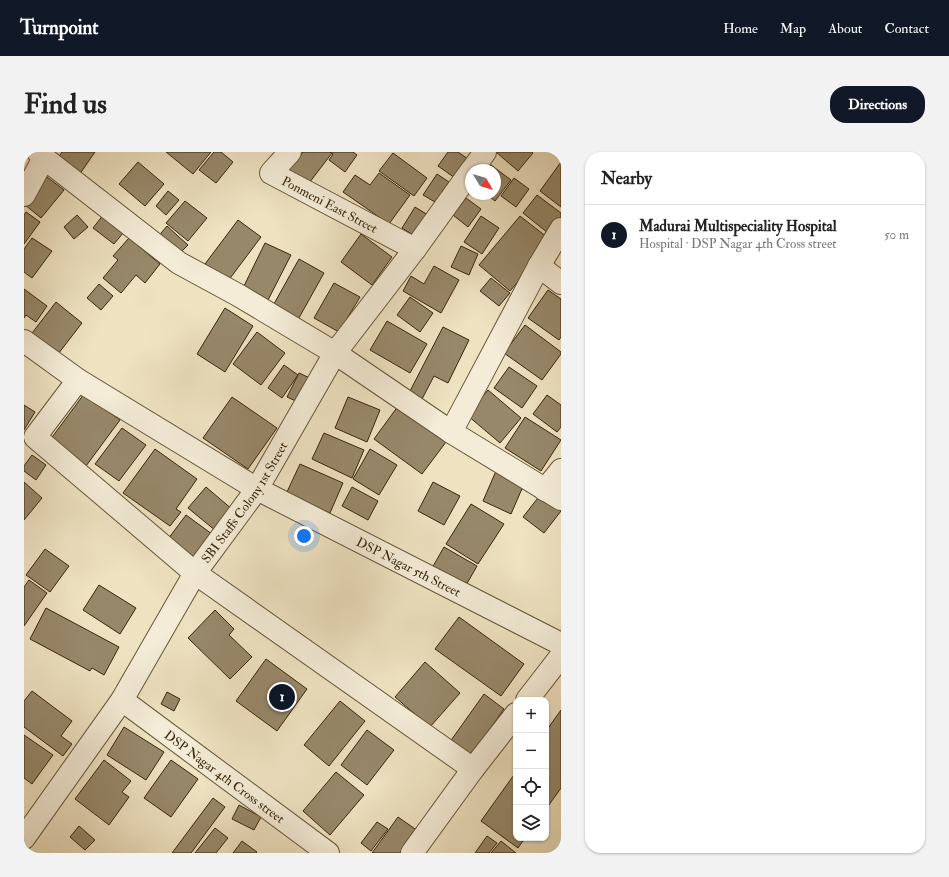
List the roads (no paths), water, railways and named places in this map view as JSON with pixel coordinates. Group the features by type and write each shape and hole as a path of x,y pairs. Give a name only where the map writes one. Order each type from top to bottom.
{"street":[{"name":"Ponmeni East Street","path":"290,152 271,173 415,249"},
{"name":"SBI Staffs Colony 1st Street","path":"476,164 485,152"},
{"path":"24,195 41,155 179,263 238,295 335,353 452,432 553,495 561,470"},
{"name":"SBI Staffs Colony 1st Street","path":"24,838 122,700 195,573 257,489 335,353 415,249 465,179"},
{"path":"452,432 539,266 561,229"},
{"path":"539,266 561,283"},
{"name":"DSP Nagar 5th Street","path":"24,341 78,380 257,489 561,644"},
{"path":"78,380 35,437 195,573 473,769"},
{"path":"529,697 561,656"},
{"name":"DSP Nagar 4th Cross street","path":"122,700 328,853"},
{"path":"412,853 473,769 513,718"}],"place":[{"name":"Madurai Multispeciality Hospital","path":"282,697"}]}
